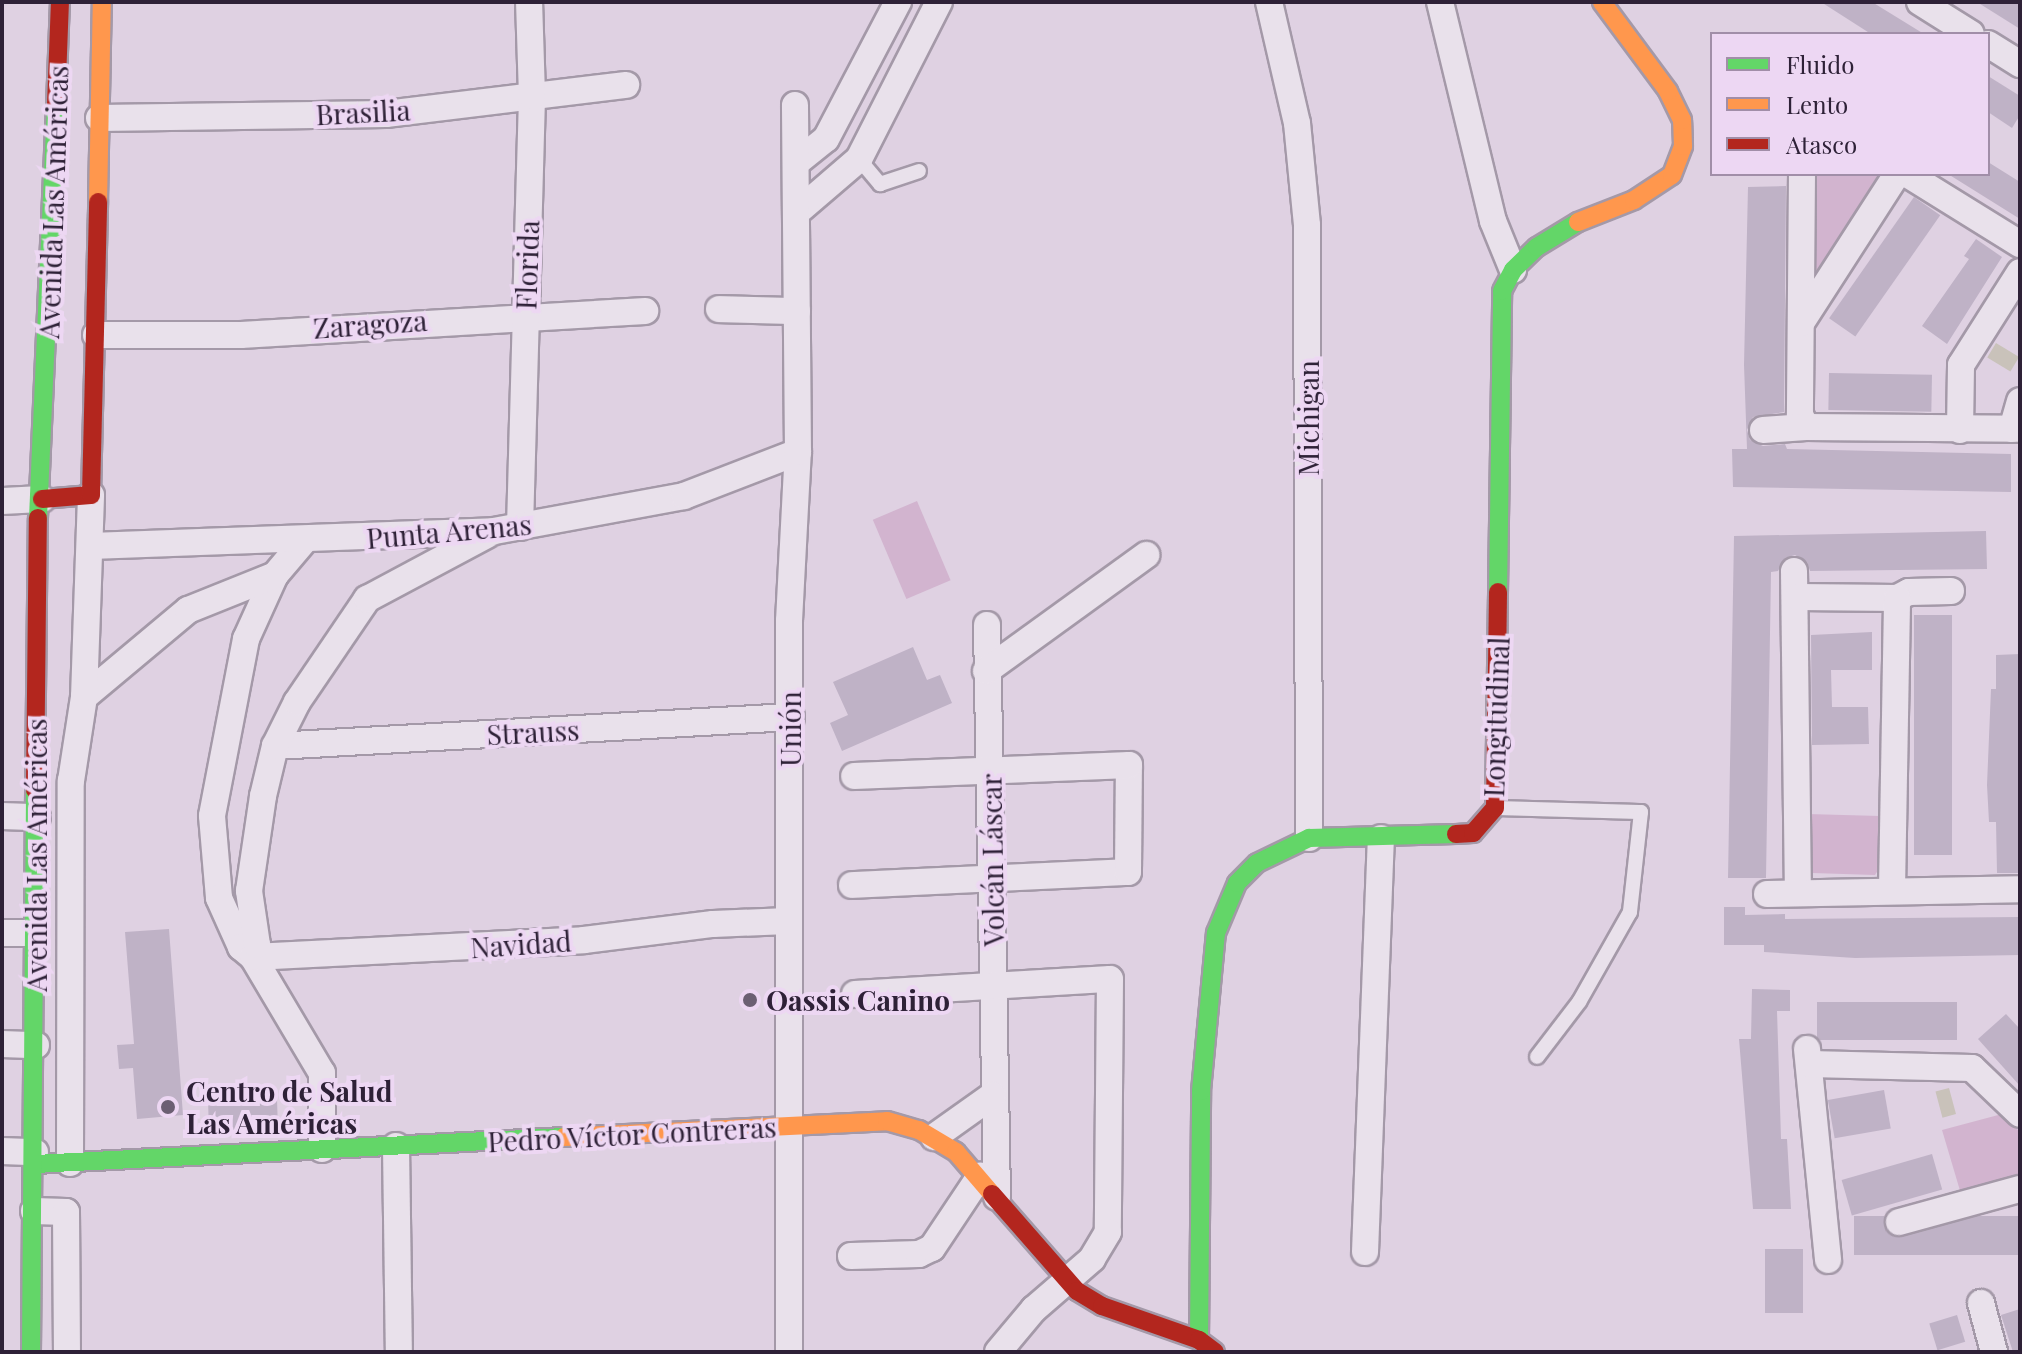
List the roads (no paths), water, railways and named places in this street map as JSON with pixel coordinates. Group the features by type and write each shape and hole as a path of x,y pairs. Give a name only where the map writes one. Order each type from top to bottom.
{"street":[{"name":"Avenida Las Américas","path":"31,1352 25,1287 34,1211 35,1158 36,555 42,499 60,2"},
{"name":"Avenida Las Américas","path":"70,1163 71,781 84,697 96,335 102,2"},
{"name":"Florida","path":"520,527 532,96 529,2"},
{"path":"796,163 826,139 898,2"},
{"path":"796,213 859,159 939,2"},
{"name":"Michigan","path":"1269,2 1297,123 1307,225 1309,838"},
{"path":"1440,2 1493,221 1513,270 1574,224 1634,200 1672,175 1683,146 1682,120 1668,91 1602,2"},
{"path":"1920,2 1968,32"},
{"path":"1990,45 2020,64"},
{"path":"871,53 905,69"},
{"name":"Brasilia","path":"99,118 386,114 626,85"},
{"name":"Unión","path":"789,1352 788,921 798,452 795,105"},
{"path":"826,139 859,159"},
{"path":"1802,176 1800,415 1806,427"},
{"path":"1801,323 1896,176"},
{"path":"1910,176 2020,244"},
{"name":"Longitudinal","path":"1199,1340 1201,1091 1216,933 1237,883 1257,863 1309,838 1473,833 1495,808 1498,324 1502,291 1513,270"},
{"path":"1960,430 1961,365 2020,272"},
{"path":"719,309 797,311"},
{"name":"Zaragoza","path":"96,335 241,335 525,315 645,311"},
{"path":"1763,430 1806,427 2016,429 2020,401"},
{"name":"Punta Arenas","path":"90,546 303,542 494,531 684,496 798,452"},
{"path":"2,501 91,495"},
{"path":"253,957 257,945 249,891 275,746 297,702 367,599 494,531"},
{"path":"303,542 275,575 246,639 212,816 219,898 241,947 253,957 322,1073 322,1149"},
{"path":"986,671 1146,555"},
{"path":"84,697 188,610 275,575"},
{"path":"1798,890 1796,584 1897,598 1909,592 1951,591"},
{"path":"1892,889 1897,598"},
{"name":"Volcán Láscar","path":"987,625 997,1197"},
{"name":"Strauss","path":"275,746 791,717"},
{"path":"852,885 1128,872 1129,765 854,776"},
{"path":"2,816 37,817"},
{"path":"1365,1252 1381,838"},
{"path":"1767,894 1798,890 2020,889"},
{"name":"Navidad","path":"253,957 584,940 713,924 788,921"},
{"path":"2,933 36,933"},
{"path":"855,994 1110,979 1108,1232 1092,1259 1064,1280 998,1352"},
{"path":"2,1044 36,1045"},
{"path":"1828,1260 1808,1056 1972,1068 2020,1114"},
{"path":"934,1137 993,1095"},
{"name":"Pedro Víctor Contreras","path":"35,1158 70,1163 869,1119 934,1137 980,1176 1064,1280 1102,1306 1199,1340 1215,1352"},
{"path":"396,1146 399,1352"},
{"path":"2,1151 35,1158"},
{"path":"851,1256 919,1254 932,1248 980,1176"},
{"path":"1899,1222 2020,1189"},
{"path":"34,1211 66,1212 67,1352"},
{"path":"1981,1303 1994,1352"}],"lane":[{"path":"859,159 880,184 919,171"},
{"path":"1495,808 1641,812 1630,912 1579,1002 1537,1057"}],"place":[{"name":"Oassis Canino","path":"750,1000"},
{"name":"Centro de Salud Las Américas","path":"168,1107"}]}
